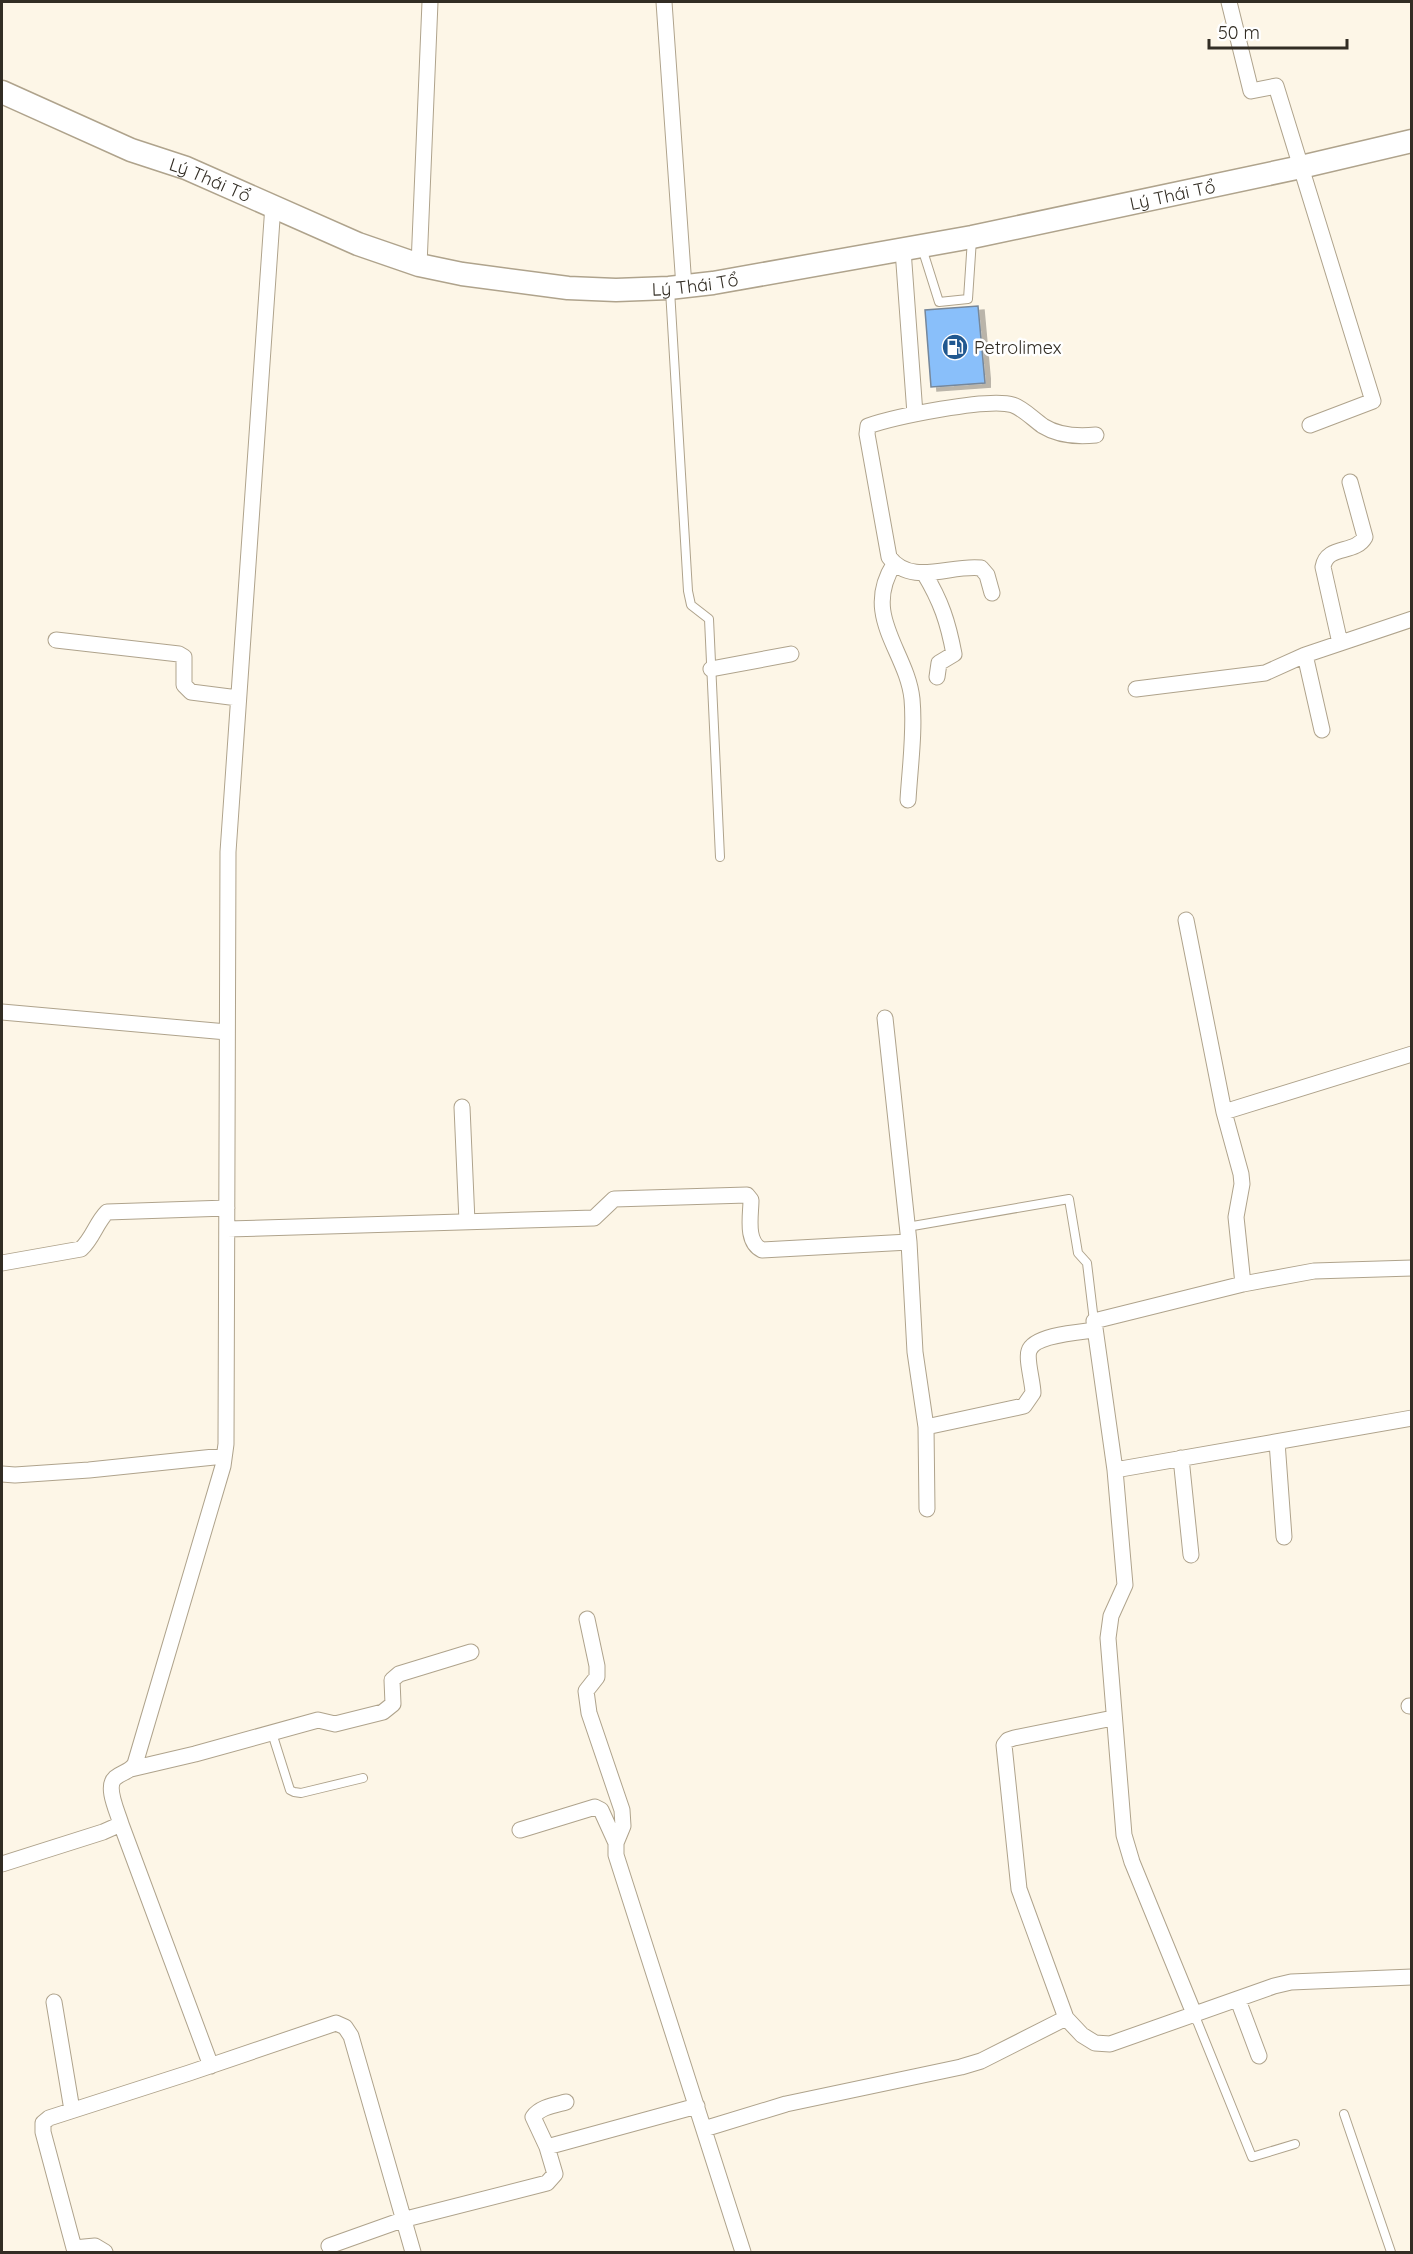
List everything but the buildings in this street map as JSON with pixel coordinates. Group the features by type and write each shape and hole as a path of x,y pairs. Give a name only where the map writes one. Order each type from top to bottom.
{"main road":[{"name":"Lý Thái Tổ","path":"2,92 131,150 186,168 358,244 419,265 462,274 568,288 616,290 677,287 756,276 972,237 1412,141"}],"street":[{"path":"419,265 430,2"},
{"path":"664,2 677,287"},
{"path":"1228,2 1251,91 1276,86 1373,402 1310,425"},
{"path":"131,1769 207,1522 224,1456 228,852 273,206"},
{"path":"912,248 915,414"},
{"path":"992,593 987,575 981,568 924,573 905,572 894,564 889,557 868,426 915,414 997,402 1020,408 1045,427 1062,435 1081,437 1096,435"},
{"path":"1340,643 1323,567 1324,560 1329,554 1362,543 1365,537 1350,482"},
{"path":"894,564 887,575 883,618 911,696 913,730 908,800"},
{"path":"924,573 947,619 954,654 939,663 937,677"},
{"path":"1136,688 1265,673 1340,643 1412,619"},
{"path":"56,640 179,654 184,657 184,685 191,692 238,698"},
{"path":"711,669 790,654"},
{"path":"1305,656 1322,730"},
{"path":"1186,920 1224,1112 1241,1174 1242,1184 1236,1217 1243,1284"},
{"path":"2,1012 227,1032"},
{"path":"885,1018 908,1234 915,1352 926,1427 927,1509"},
{"path":"1224,1112 1412,1053"},
{"path":"462,1107 467,1222"},
{"path":"227,1229 594,1218 614,1199 747,1195 751,1200 751,1240 756,1247 762,1250 908,1234"},
{"path":"2,1263 81,1249 89,1241 107,1212 227,1208"},
{"path":"926,1427 1024,1406 1033,1393 1028,1352 1032,1345 1042,1339 1243,1284 1314,1271 1412,1268"},
{"path":"1095,1326 1115,1470 1125,1585 1111,1616 1108,1638 1124,1835 1131,1862 1195,2016"},
{"path":"1115,1470 1412,1418"},
{"path":"1277,1442 1284,1536"},
{"path":"2,1474 89,1470 224,1456"},
{"path":"1181,1458 1191,1555"},
{"path":"587,1619 597,1666 597,1677 586,1691 589,1713 622,1810 623,1826 616,1844 616,1855 743,2253"},
{"path":"210,2066 121,1824 111,1790 115,1778 131,1769 318,1720 335,1724 383,1712 393,1704 392,1680 399,1674 471,1652"},
{"path":"1113,1718 1014,1738 1008,1740 1004,1745 1019,1889 1066,2018 1082,2035 1095,2043 1110,2044 1291,1982 1412,1977"},
{"path":"520,1830 595,1807 601,1810 616,1844"},
{"path":"2,1864 103,1832 121,1824"},
{"path":"1238,2000 1259,2056"},
{"path":"54,2002 72,2110"},
{"path":"704,2129 786,2104 981,2061 1066,2018"},
{"path":"105,2253 95,2246 68,2250 43,2123 49,2118 72,2110 336,2023 345,2027 351,2036 412,2253"},
{"path":"329,2246 402,2220 547,2182 555,2174 547,2147 534,2117 535,2113 540,2110 566,2102"},
{"path":"547,2147 697,2106"}],"lane":[{"path":"912,248 939,303 968,299 972,237"},
{"path":"677,287 688,591 691,604 709,619 720,857"},
{"path":"908,1234 1069,1199 1078,1253 1087,1263 1095,1326"},
{"path":"272,1733 290,1790 294,1792 302,1793 363,1778"},
{"path":"1195,2016 1252,2157 1295,2144"},
{"path":"1344,2114 1391,2253"}],"place":[{"name":"Petrolimex","path":"955,347"}]}
